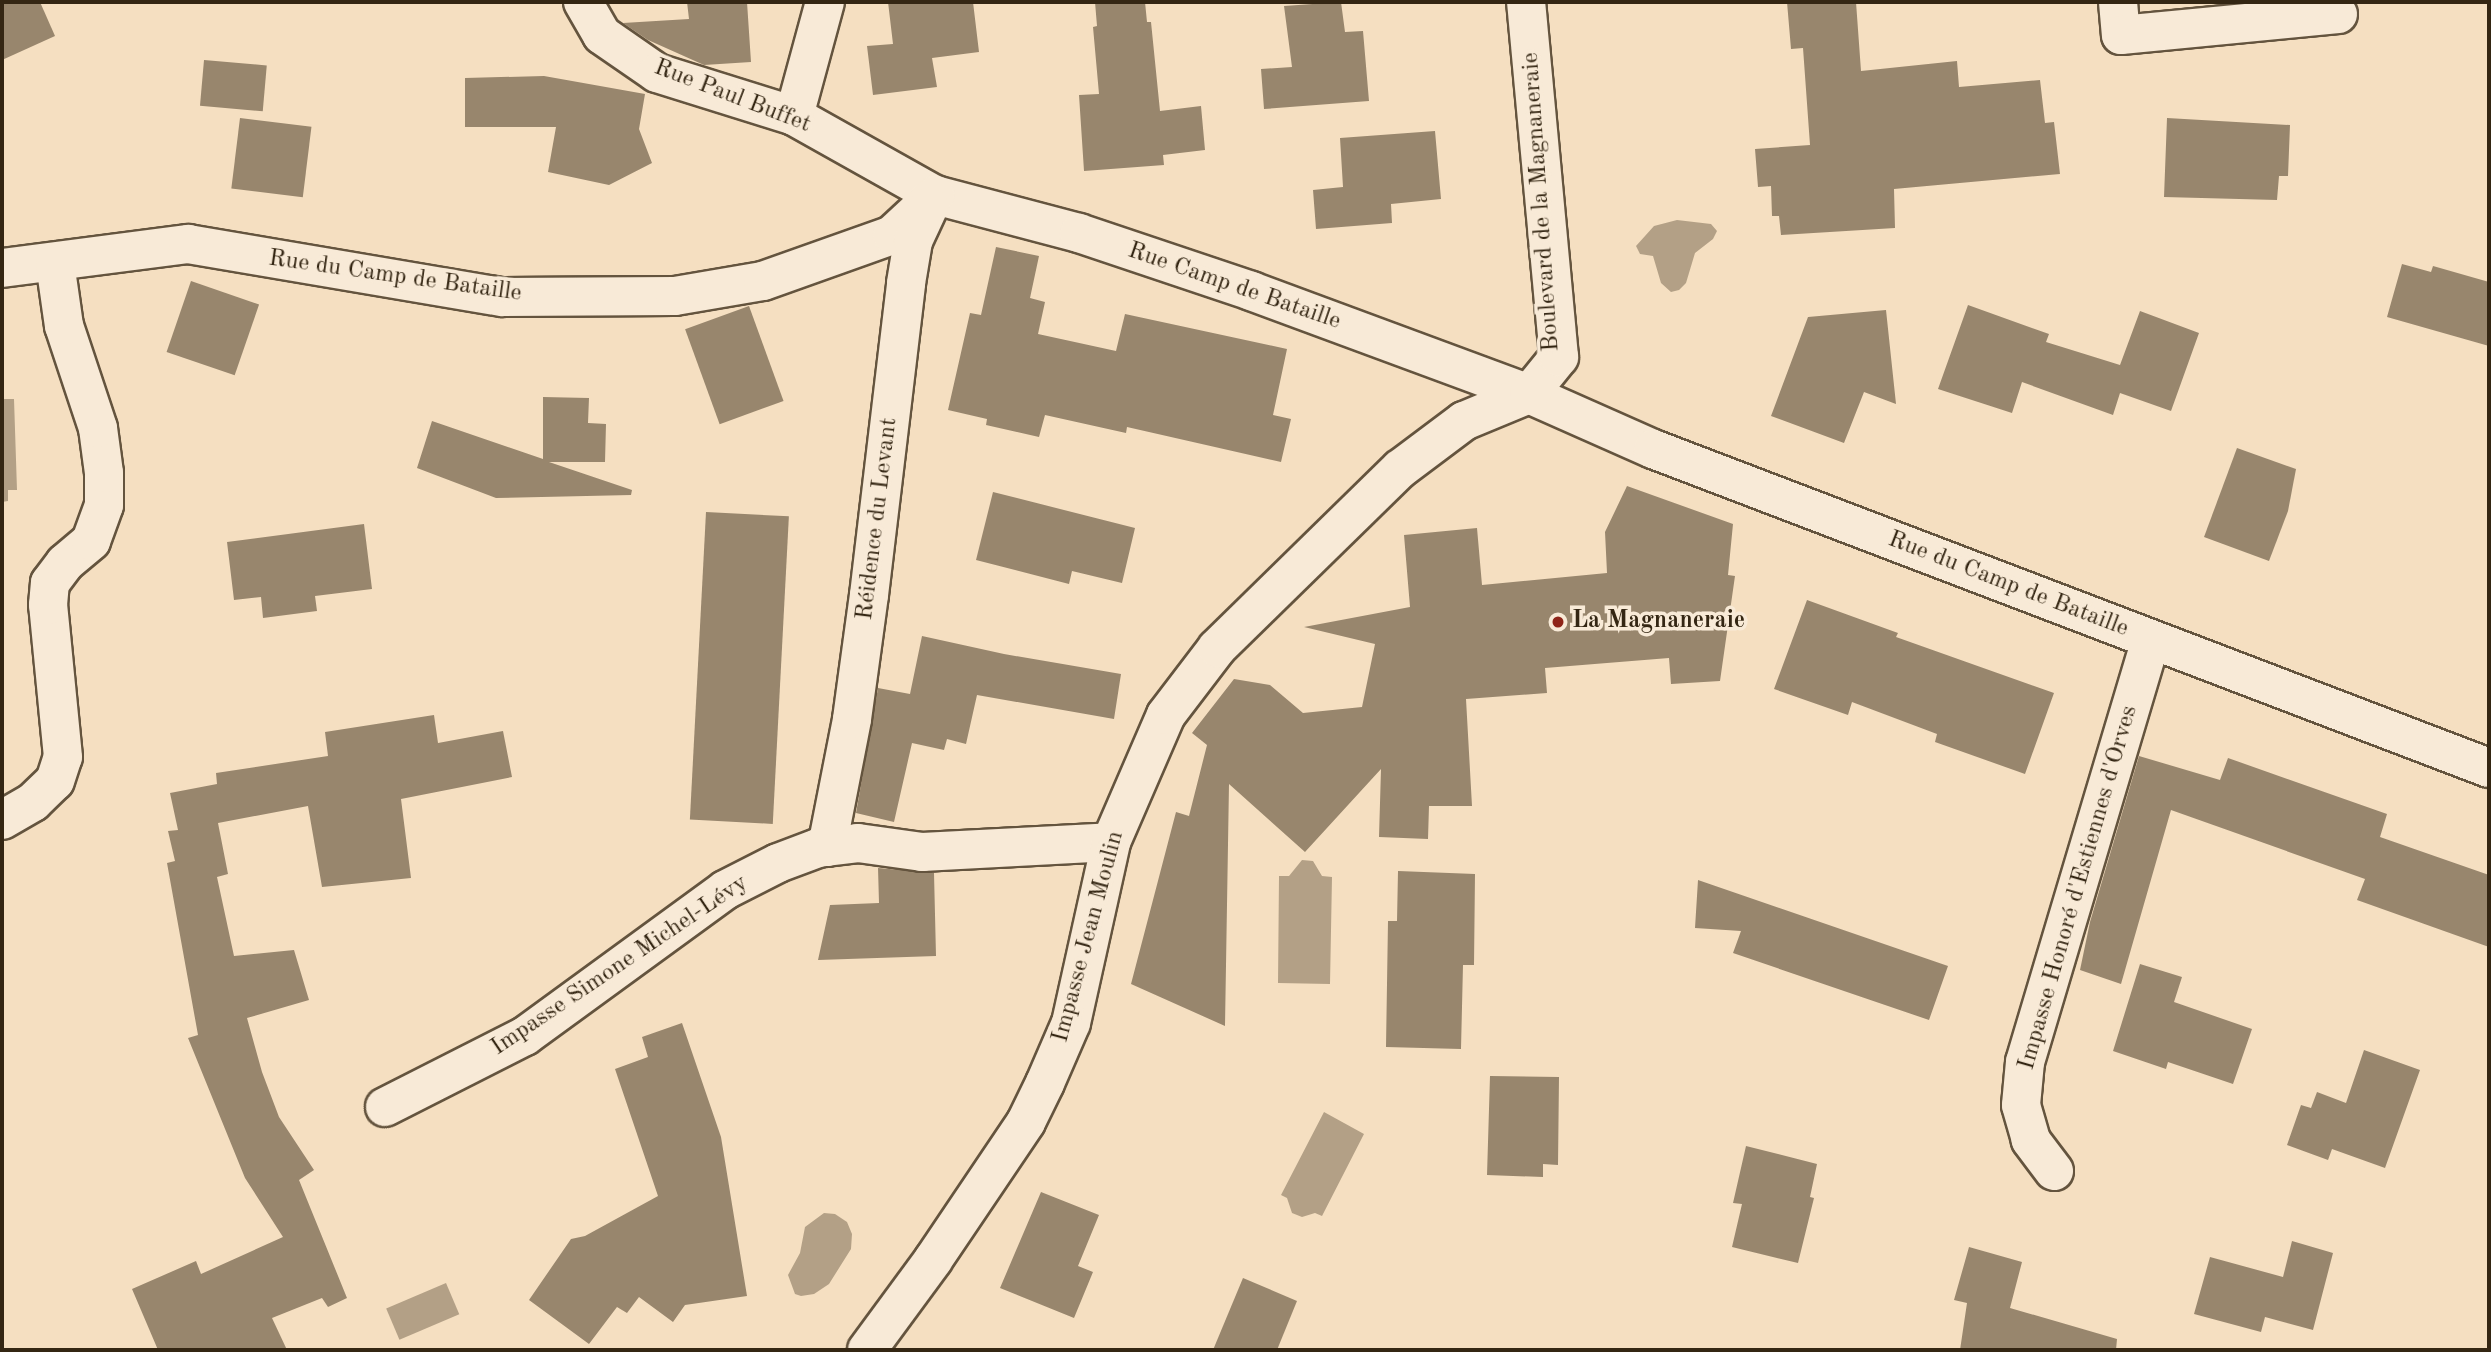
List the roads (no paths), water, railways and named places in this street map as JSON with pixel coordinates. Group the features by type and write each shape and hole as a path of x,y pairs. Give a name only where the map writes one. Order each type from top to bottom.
{"street":[{"name":"Rue Paul Buffet","path":"583,2 603,35 657,73 794,116 935,195"},
{"path":"794,116 825,2"},
{"name":"Boulevard de la Magnaneraie","path":"1526,2 1559,358 1529,394"},
{"path":"2118,2 2122,35 2338,15"},
{"name":"Rue Camp de Bataille","path":"935,195 1079,233 1251,291 1529,394"},
{"name":"Rue du Camp de Bataille","path":"2,268 188,244 503,297 674,296 763,281 892,234 935,195"},
{"name":"Réidence du Levant","path":"827,847 852,719 911,251 935,195"},
{"path":"2,820 33,802 55,780 63,757 48,605 50,583 65,563 91,541 104,505 104,473 98,428 64,326 55,263"},
{"name":"Rue du Camp de Bataille","path":"1529,394 1653,450 2489,768"},
{"name":"Impasse Jean Moulin","path":"884,1344 1026,1122 1045,1083 1071,1023 1111,842 1166,715 1217,648 1401,469 1464,421 1529,394"},
{"name":"Impasse Honoré d'Estiennes d'Orves","path":"2054,1171 2031,1140 2021,1105 2025,1062 2151,639"},
{"name":"Impasse Simone Michel-Lévy","path":"385,1107 525,1036 725,890 778,863 827,847 858,843 922,852 1111,842"}],"place":[{"name":"La Magnaneraie","path":"1558,622"}]}
